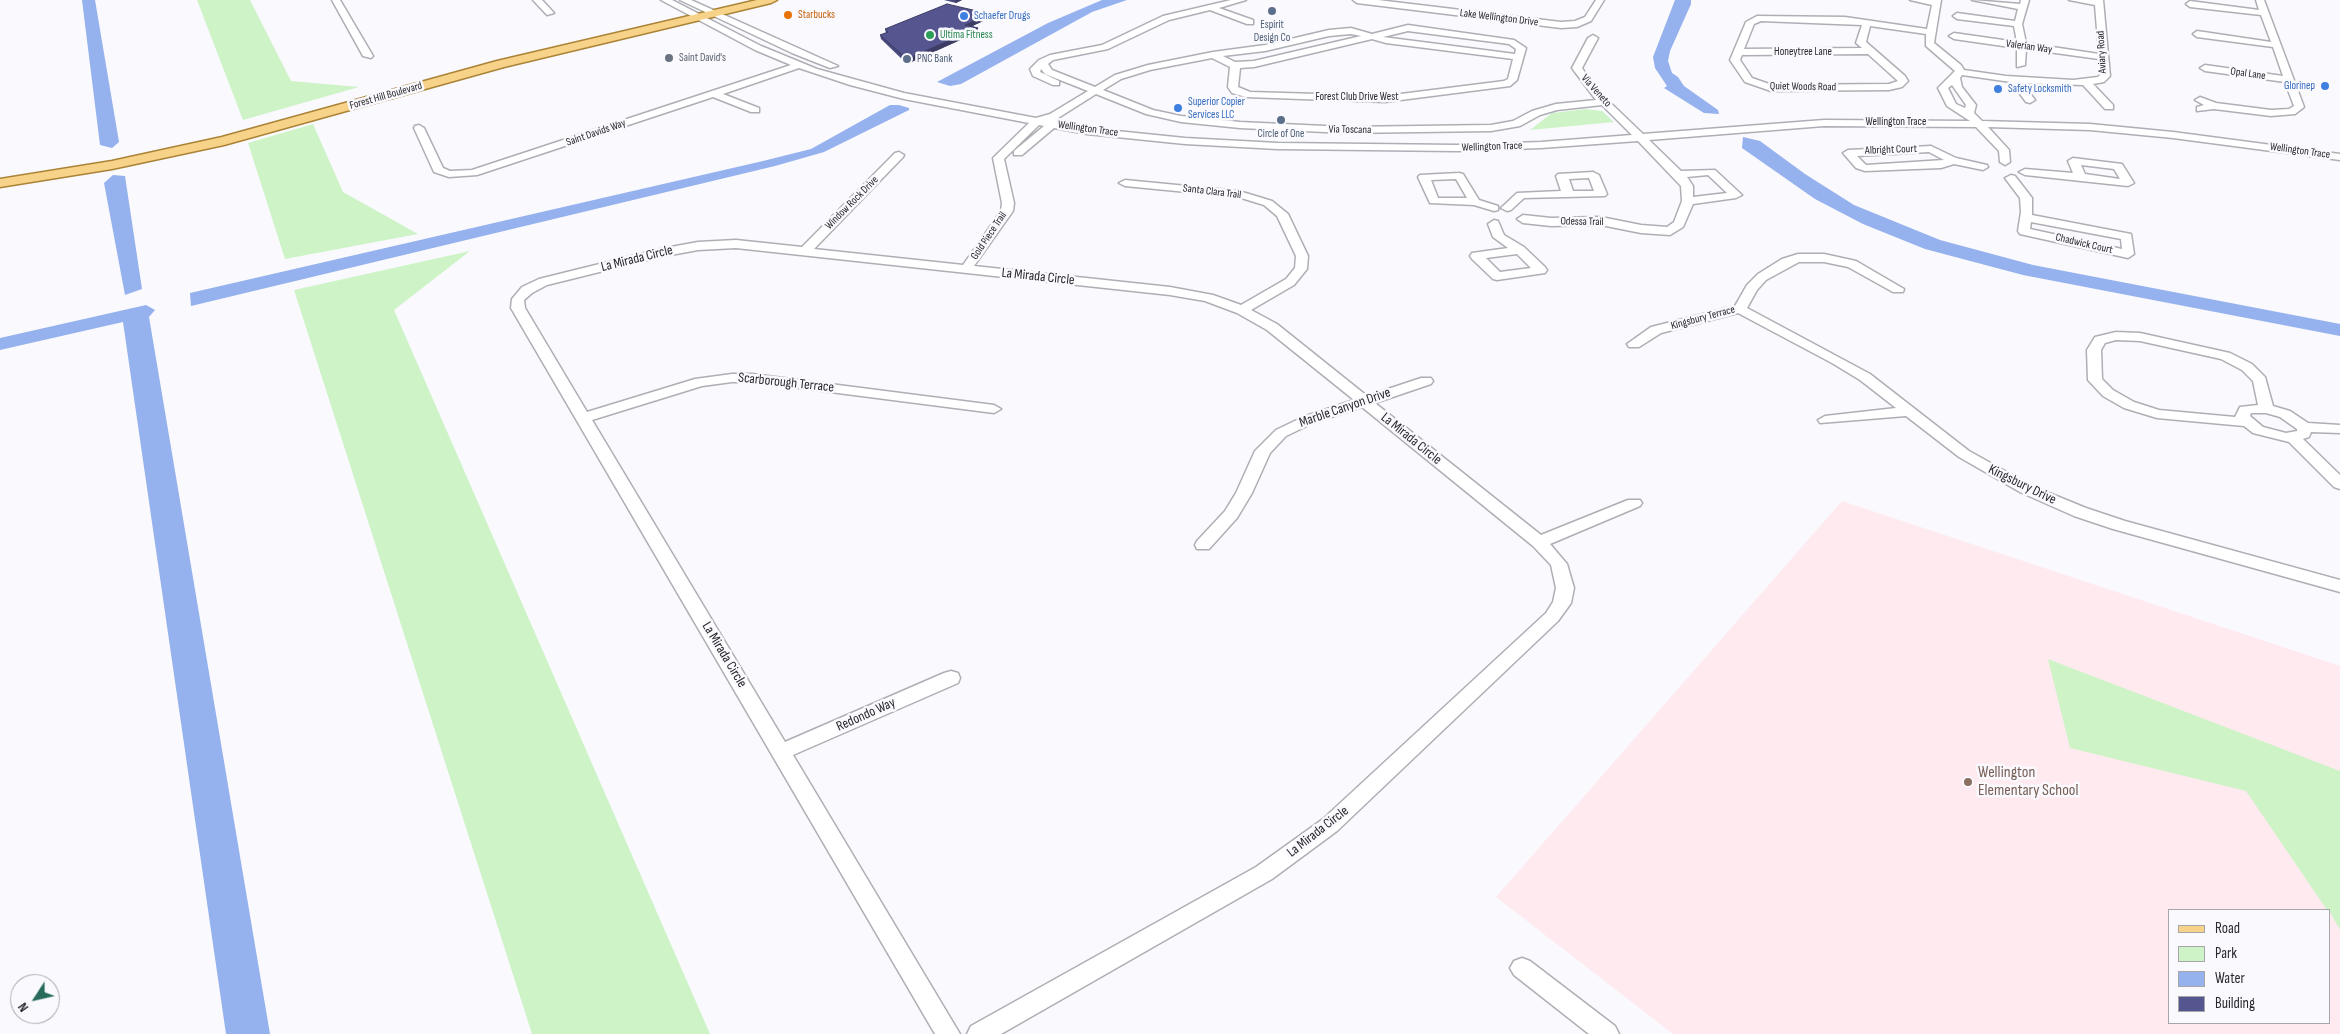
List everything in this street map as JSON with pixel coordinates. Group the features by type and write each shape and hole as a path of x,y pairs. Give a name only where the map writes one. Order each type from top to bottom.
{"main road":[{"name":"Forest Hill Boulevard","path":"0,183 85,170 215,143 534,56 703,14 747,0"},
{"name":"Forest Hill Boulevard","path":"0,174 103,159 214,135 490,59 771,0"},
{"path":"490,59 534,56"}],"street":[{"path":"336,0 368,56"},
{"path":"537,0 550,13"},
{"name":"Wellington Trace","path":"665,0 831,66 918,89 1053,120 1087,131 1185,141 1346,148 1457,148 1640,137 1824,122 1977,123 2090,127 2173,135 2340,157"},
{"name":"Wellington Trace","path":"684,0 703,14 797,65 853,83 904,96 1037,121"},
{"path":"1095,92 1080,91 1036,74 1035,69 1042,62 1060,54 1105,47 1155,22 1208,7 1242,0"},
{"name":"Lake Wellington Drive","path":"1357,0 1466,10 1570,25 1588,19 1600,0"},
{"path":"1914,0 1937,2 1930,46 1958,67 1956,87 1971,105 1969,114"},
{"path":"1976,0 2025,3 2018,24 2022,46 2020,65"},
{"path":"2072,0 2099,2"},
{"path":"2200,104 2271,113 2295,111 2299,104 2260,0"},
{"name":"Aviary Road","path":"1957,75 2087,83 2104,78 2099,2"},
{"path":"2184,3 2265,13"},
{"path":"1208,7 1250,22"},
{"path":"1957,16 2018,24"},
{"path":"1738,52 1750,22 1760,18 1845,20 1931,32"},
{"path":"1867,23 1861,43 1869,51"},
{"path":"1001,174 1012,158 1053,120 1113,79 1129,73 1213,55 1265,48 1339,32 1351,32 1372,36 1404,43 1518,57 1521,48 1511,42 1408,28 1372,36 1254,64 1234,65 1213,55"},
{"path":"2192,34 2276,44"},
{"name":"Valerian Way","path":"1954,36 2103,57"},
{"name":"Via Veneto","path":"1593,38 1577,68 1585,81 1640,137"},
{"name":"Quiet Woods Road","path":"1738,52 1735,60 1745,77 1752,82 1771,88 1889,87 1902,83 1902,78 1869,51"},
{"name":"Honeytree Lane","path":"1738,52 1869,51"},
{"name":"Forest Club Drive West","path":"1234,65 1236,69 1233,87 1235,91 1250,95 1385,99 1507,84 1512,80 1518,57"},
{"name":"Saint Davids Way","path":"419,128 438,170 448,174 473,173 797,65 831,66"},
{"name":"Opal Lane","path":"2194,67 2290,80"},
{"path":"1957,75 1943,88 1952,106 1969,114 2004,150 2005,162"},
{"path":"2014,79 2030,100"},
{"path":"2087,83 2109,107"},
{"name":"Via Toscana","path":"1095,92 1150,112 1181,119 1240,125 1346,130 1498,128 1516,124 1551,108 1606,102"},
{"path":"712,93 755,110"},
{"name":"Wellington Trace","path":"1053,120 1214,133 1372,139 1474,140 1785,117 1969,114 2182,128 2340,149"},
{"name":"Gold Piece Trail","path":"966,269 1007,210 1008,204 998,158 1037,121 1053,120"},
{"path":"1640,137 1679,174 1687,186 1688,201 1736,195 1711,172 1679,174"},
{"name":"Albright Court","path":"1953,161 1941,165 1869,168 1860,166 1848,153 1931,149 1953,161 1983,167"},
{"name":"Window Rock Drive","path":"805,251 899,155"},
{"path":"2025,172 2021,177 2011,178 1996,175 1983,167 1991,162 2005,162 2018,166 2025,172 2081,178"},
{"name":"Chadwick Court","path":"2011,178 2026,198 2024,231 2128,254 2127,237 2026,217"},
{"name":"Santa Clara Trail","path":"1125,183 1239,194 1268,204 1282,214 1302,256 1301,269 1290,282 1242,310"},
{"path":"1507,208 1521,195 1568,194"},
{"name":"Odessa Trail","path":"1509,223 1601,221 1641,230 1670,230 1679,224 1688,201"},
{"path":"1475,202 1494,208 1507,208 1518,212 1499,237 1520,250"},
{"path":"1494,208 1482,213 1484,219 1509,223"},
{"name":"La Mirada Circle","path":"948,1034 518,308 518,299 527,290 543,282 660,253 698,246 736,244 1188,294 1242,310 1272,326 1554,556 1562,572 1565,588 1558,610 1330,825 1264,873 980,1034"},
{"name":"Kingsbury Terrace","path":"1634,344 1656,330 1740,309 1752,288 1762,277 1786,262 1798,258 1824,258 1852,264 1898,289"},
{"name":"Kingsbury Drive","path":"1740,309 1837,360 1865,377 1964,454 1993,472 2063,505 2120,525 2340,586"},
{"path":"2266,409 2260,380 2247,367 2225,356 2140,337 2116,336 2100,340 2094,350 2095,380 2108,393 2129,405 2157,414 2245,422 2267,434 2340,429"},
{"name":"Scarborough Terrace","path":"583,418 696,384 732,378 752,378 994,409"},
{"name":"Marble Canyon Drive","path":"1203,545 1231,514 1244,493 1263,451 1274,439 1298,424 1426,380"},
{"path":"2245,422 2242,417 2245,410 2266,409 2285,414 2340,484"},
{"path":"1825,420 1908,411"},
{"path":"1539,542 1634,503"},
{"name":"Redondo Way","path":"781,752 951,678"},
{"path":"1522,968 1607,1034"}],"shaded area":[{"name":"Wellington Elementary School","path":"1842,501 2340,666 2340,1034 1673,1034 1496,897"}],"green space":[{"path":"197,0 250,0 291,81 359,87 243,120"},
{"path":"1586,109 1602,111 1614,122 1530,130 1552,113"},
{"path":"313,124 343,192 418,234 285,259 248,143"},
{"path":"470,251 394,310 710,1034 532,1034 294,290"},
{"path":"2048,659 2340,771 2340,930 2330,909 2326,909 2246,791 2070,748"}],"water":[{"path":"82,0 95,0 119,142 112,148 100,145"},
{"path":"1102,0 1127,0 1092,12 961,84 950,86 937,82 1048,23"},
{"path":"1675,0 1691,0 1691,4 1670,51 1668,61 1672,73 1678,77 1684,86 1718,110 1719,114 1704,113 1664,88 1667,86 1655,68 1653,57"},
{"path":"890,105 899,105 909,108 909,110 824,152 775,166 191,306 190,293 811,149"},
{"path":"1743,137 1760,141 1805,174 1854,205 1940,240 2033,265 2340,324 2340,336 2023,275 1925,249 1863,224 1815,199 1742,148"},
{"path":"113,175 125,176 142,289 125,295 104,183"},
{"path":"146,305 155,310 149,317 270,1034 226,1034 123,322 0,350 0,338"}],"building":[{"path":"947,4 990,14 965,25 978,28 907,59 880,35 888,32 885,29"}],"place":[{"name":"Espirit Design Co","path":"1272,11"},
{"name":"Starbucks","path":"788,15"},
{"name":"Schaefer Drugs","path":"964,16"},
{"name":"Ultima Fitness","path":"930,35"},
{"name":"Saint David's","path":"669,58"},
{"name":"PNC Bank","path":"907,59"},
{"name":"Glorinep","path":"2325,86"},
{"name":"Safety Locksmith","path":"1998,89"},
{"name":"Superior Copier Services LLC","path":"1178,108"},
{"name":"Circle of One","path":"1281,120"},
{"name":"Wellington Elementary School","path":"1968,782"}]}
